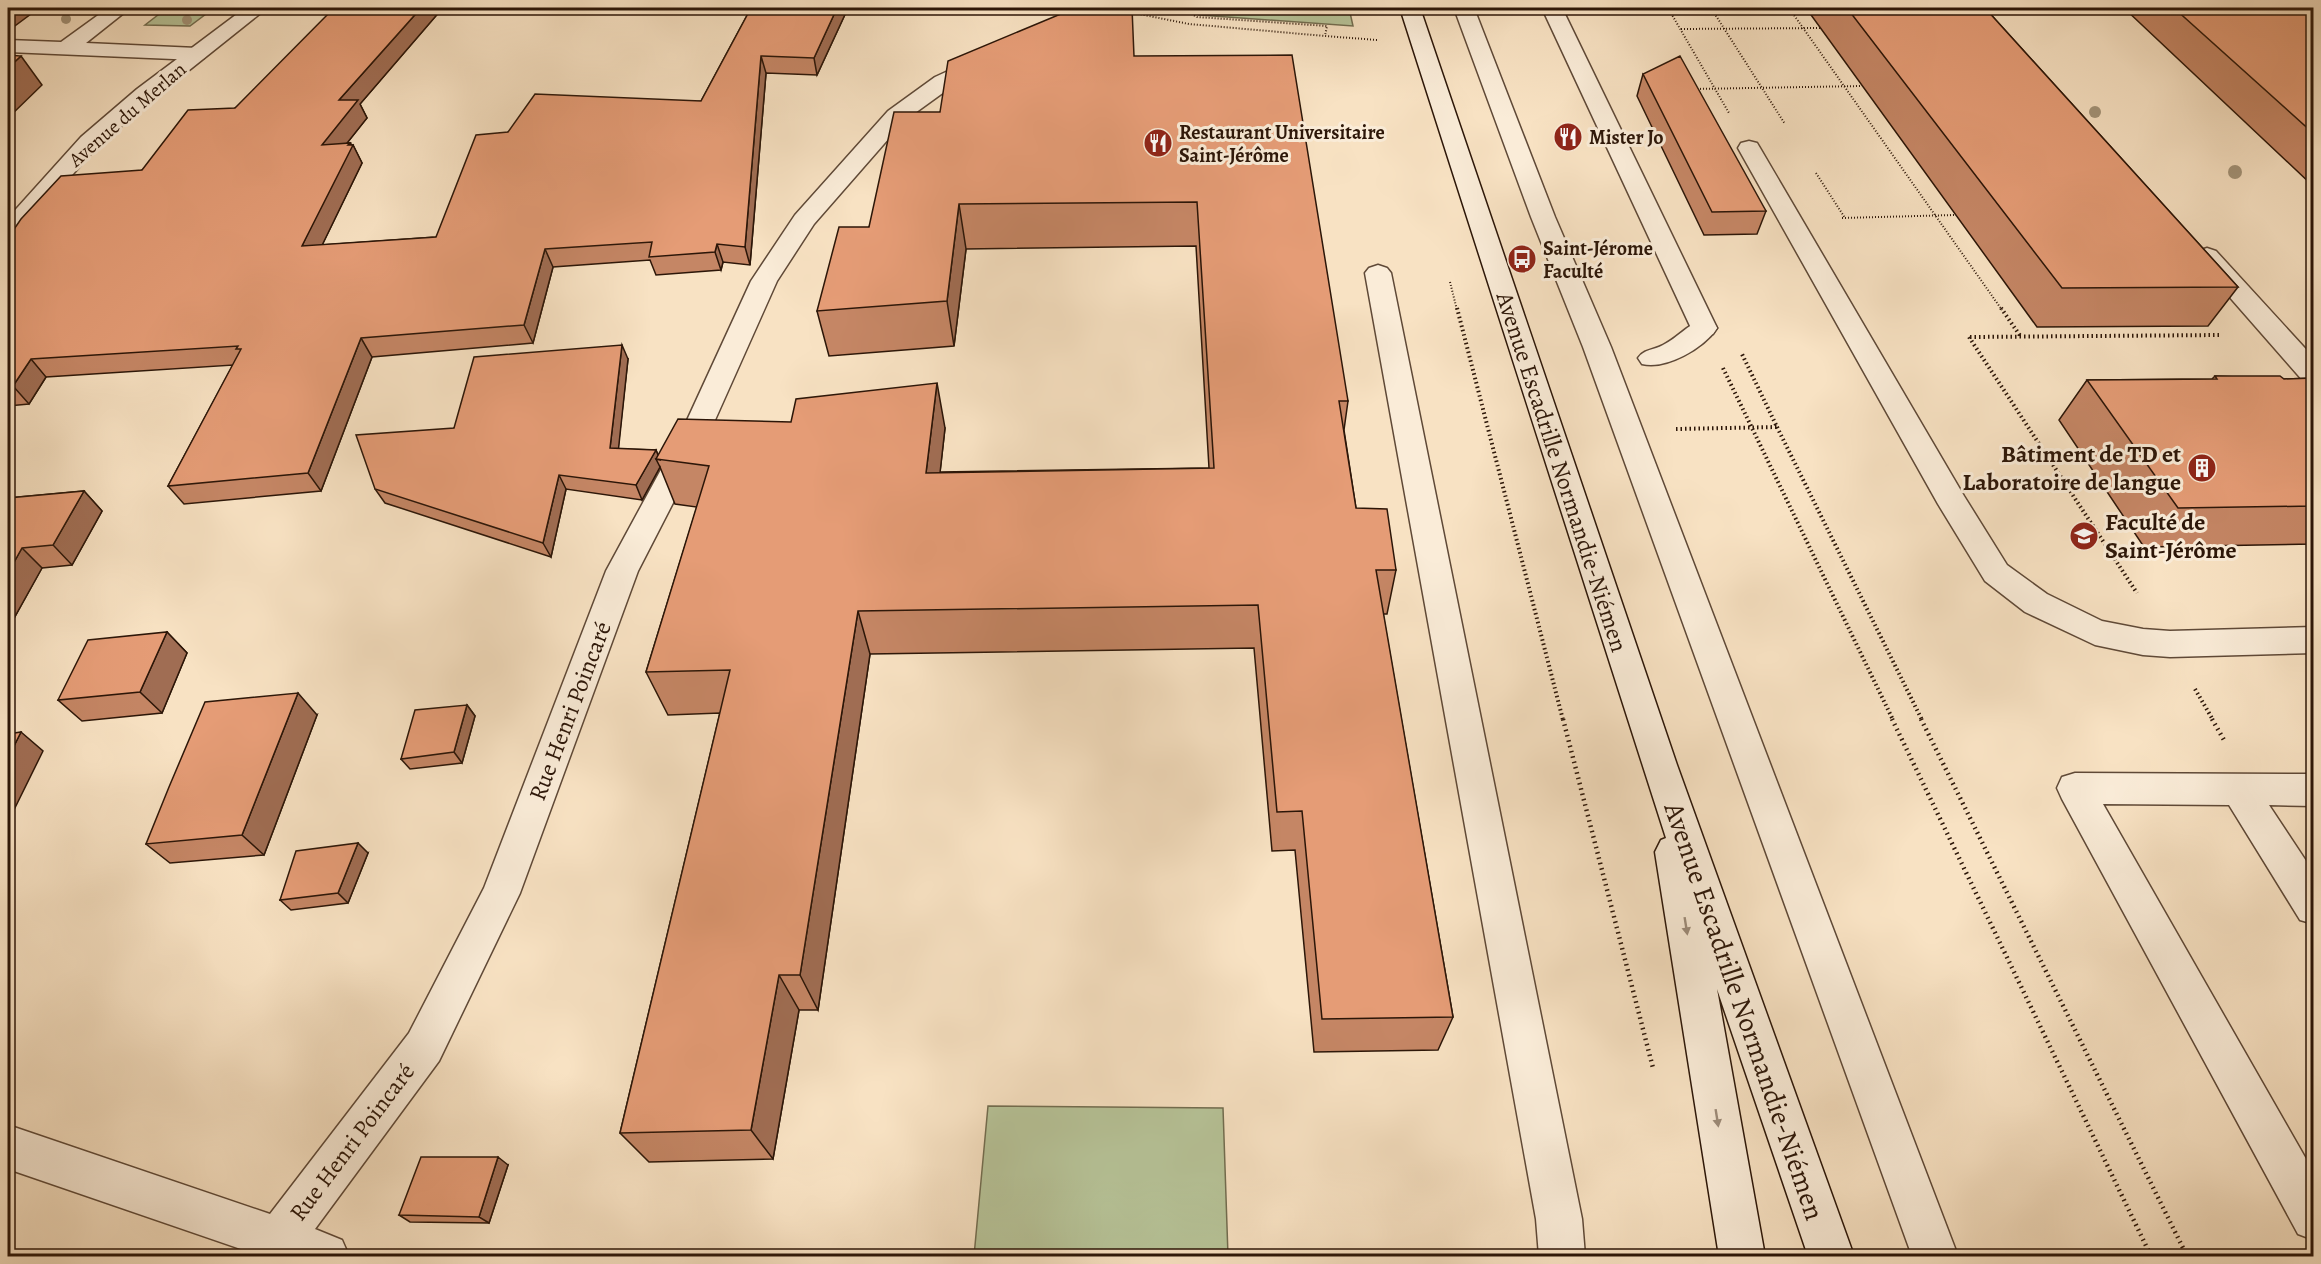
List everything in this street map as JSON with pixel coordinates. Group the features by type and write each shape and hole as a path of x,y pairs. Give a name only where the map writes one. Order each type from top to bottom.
{"street":[{"path":"66,48 120,8"},
{"name":"Avenue du Merlan","path":"8,232 89,142 257,8"},
{"name":"Avenue Escadrille Normandie-Niémen","path":"1410,8 1659,765 1831,1257"},
{"path":"1464,8 1543,217 1597,347 1935,1257"},
{"path":"1552,8 1704,328 1673,351 1652,358"},
{"path":"8,46 197,54"},
{"name":"Rue Henri Poincaré","path":"8,1147 279,1240 424,1047 501,893 622,571 697,429 764,281 804,220 896,116 943,82 1007,49"},
{"path":"1749,148 1953,504 1996,573 2036,603 2095,632 2144,642 2170,644 2313,640"},
{"path":"2193,239 2313,376"},
{"path":"1378,273 1559,1219 1562,1257"},
{"name":"Avenue Escadrille Normandie-Niémen","path":"1659,765 1742,1257"},
{"path":"2313,790 2075,788 2313,1218"},
{"path":"2239,789 2313,907"},
{"path":"279,1240 326,1257"}],"path":[{"path":"1123,18 1142,8"},
{"path":"1181,8 1197,17 1327,26 1325,36"},
{"path":"1668,8 1749,148"},
{"path":"1711,8 1788,128"},
{"path":"1789,8 2021,338"},
{"path":"1126,10 1189,24 1355,40 1421,40"},
{"path":"1681,29 1827,28"},
{"path":"1685,89 1862,86"},
{"path":"1813,168 1845,218"},
{"path":"1791,219 1954,215"},
{"path":"1448,275 1654,1071"},
{"path":"1704,328 2151,1257"},
{"path":"2170,644 1969,338 2277,335"},
{"path":"1777,427 2187,1257"},
{"path":"2209,714 2224,740"}],"green space":[{"path":"167,8 214,8 190,26 145,25"},
{"path":"1188,8 1349,8 1353,26 1199,15"},
{"path":"988,1106 1223,1108 1228,1256 974,1256"}],"building":[{"path":"334,8 421,8 339,100 358,100 322,145 350,143 348,145 353,145 302,246 436,237 476,135 508,132 535,94 701,101 751,8 837,8 814,58 761,56 745,247 717,244 715,252 649,257 652,242 545,249 524,325 361,338 308,473 168,486 241,349 236,349 238,346 31,359 13,386 8,386 8,238 21,219 61,176 142,170 188,110 235,108"},
{"path":"1075,8 1132,8 1134,56 1292,55 1348,401 1339,401 1356,508 1387,509 1396,570 1376,570 1453,1017 1322,1019 1302,811 1277,812 1258,605 858,611 800,975 779,975 751,1130 620,1133 730,670 646,672 709,466 656,459 678,419 791,422 796,399 937,383 926,473 1214,468 1197,202 959,204 947,301 817,311 839,227 869,227 894,112 940,112 948,61"},
{"path":"1847,8 1985,8 2238,287 2062,288"},
{"path":"2174,8 2313,8 2313,133"},
{"path":"8,55 21,56 8,68"},
{"path":"1680,56 1766,211 1712,212 1643,74"},
{"path":"622,345 610,448 656,450 636,485 559,475 543,543 375,489 356,435 454,428 474,357"},
{"name":"Bâtiment de TD et Laboratoire de langue","path":"2215,376 2313,378 2313,506 2178,508 2087,380 2217,379"},
{"path":"84,491 53,545 22,548 8,573 8,498"},
{"path":"167,632 140,692 58,700 88,640"},
{"path":"298,693 242,835 146,844 205,702"},
{"path":"467,705 454,752 401,759 415,710"},
{"path":"21,732 8,758 8,734"},
{"path":"358,843 338,893 280,900 296,851"},
{"path":"421,1157 498,1157 479,1217 399,1215"}],"place":[{"name":"Mister Jo","path":"1568,137"},
{"name":"Restaurant Universitaire Saint-Jérôme","path":"1158,143"},
{"name":"Saint-Jérome Faculté","path":"1522,259"},
{"name":"Bâtiment de TD et Laboratoire de langue","path":"2202,468"},
{"name":"Faculté de Saint-Jérôme","path":"2084,536"}]}
